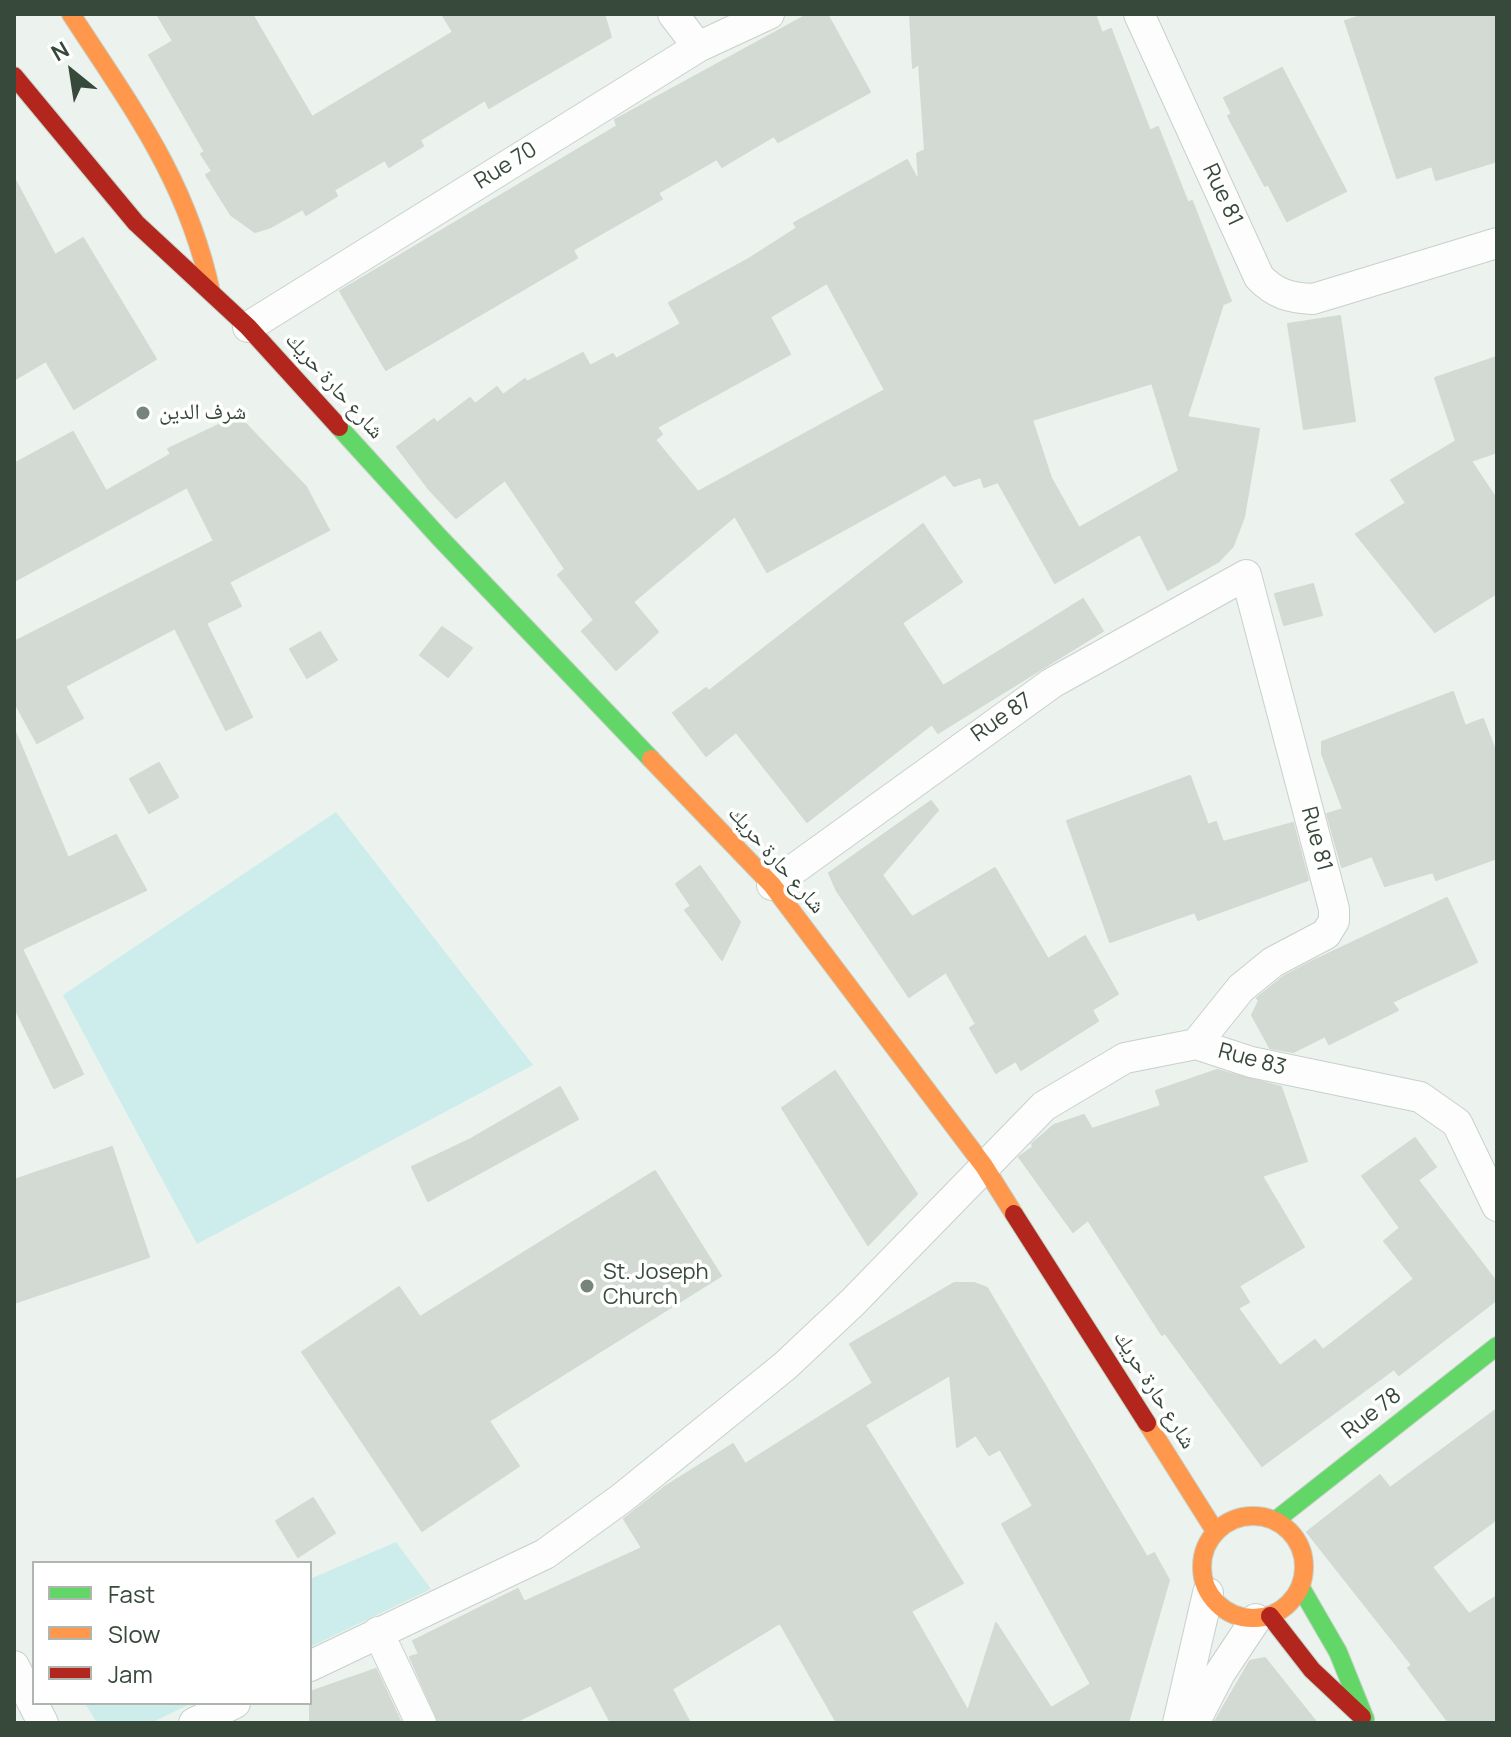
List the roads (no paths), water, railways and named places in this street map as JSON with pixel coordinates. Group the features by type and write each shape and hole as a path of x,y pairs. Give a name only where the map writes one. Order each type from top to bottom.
{"street":[{"path":"71,14 155,147 179,191 198,238 211,292"},
{"path":"673,14 698,47"},
{"name":"Rue 70","path":"248,327 698,47 769,14"},
{"name":"Rue 81","path":"1139,14 1259,277 1271,290 1292,298 1313,299 1497,243"},
{"name":"شارع حارة حريك","path":"14,76 136,223 248,327 439,537 772,885 984,1166 1215,1531"},
{"name":"Rue 81","path":"1196,1044 1241,988 1273,962 1326,934 1334,921 1334,909 1246,575"},
{"name":"Rue 87","path":"772,885 1052,683 1246,575"},
{"name":"Rue 83","path":"312,1665 545,1554 622,1498 785,1366 852,1303 1044,1106 1125,1058 1196,1044 1251,1062 1420,1097 1457,1123 1497,1206"},
{"name":"Rue 78","path":"1276,1520 1497,1346"},
{"path":"1178,1723 1208,1593 1201,1568 1207,1544 1215,1531 1228,1522 1254,1515 1298,1530 1305,1573 1301,1588 1293,1600 1263,1618 1220,1673 1194,1723"},
{"path":"1301,1588 1328,1628 1350,1673 1367,1721"},
{"path":"1208,1593 1229,1613 1242,1618 1263,1618 1318,1678 1367,1721"},
{"path":"378,1632 421,1723"},
{"path":"14,1666 32,1701"},
{"path":"34,1705 43,1723"},
{"path":"194,1723 231,1705"}],"place":[{"name":"شرف الدين","path":"143,413"},
{"name":"St. Joseph Church","path":"587,1286"}]}
